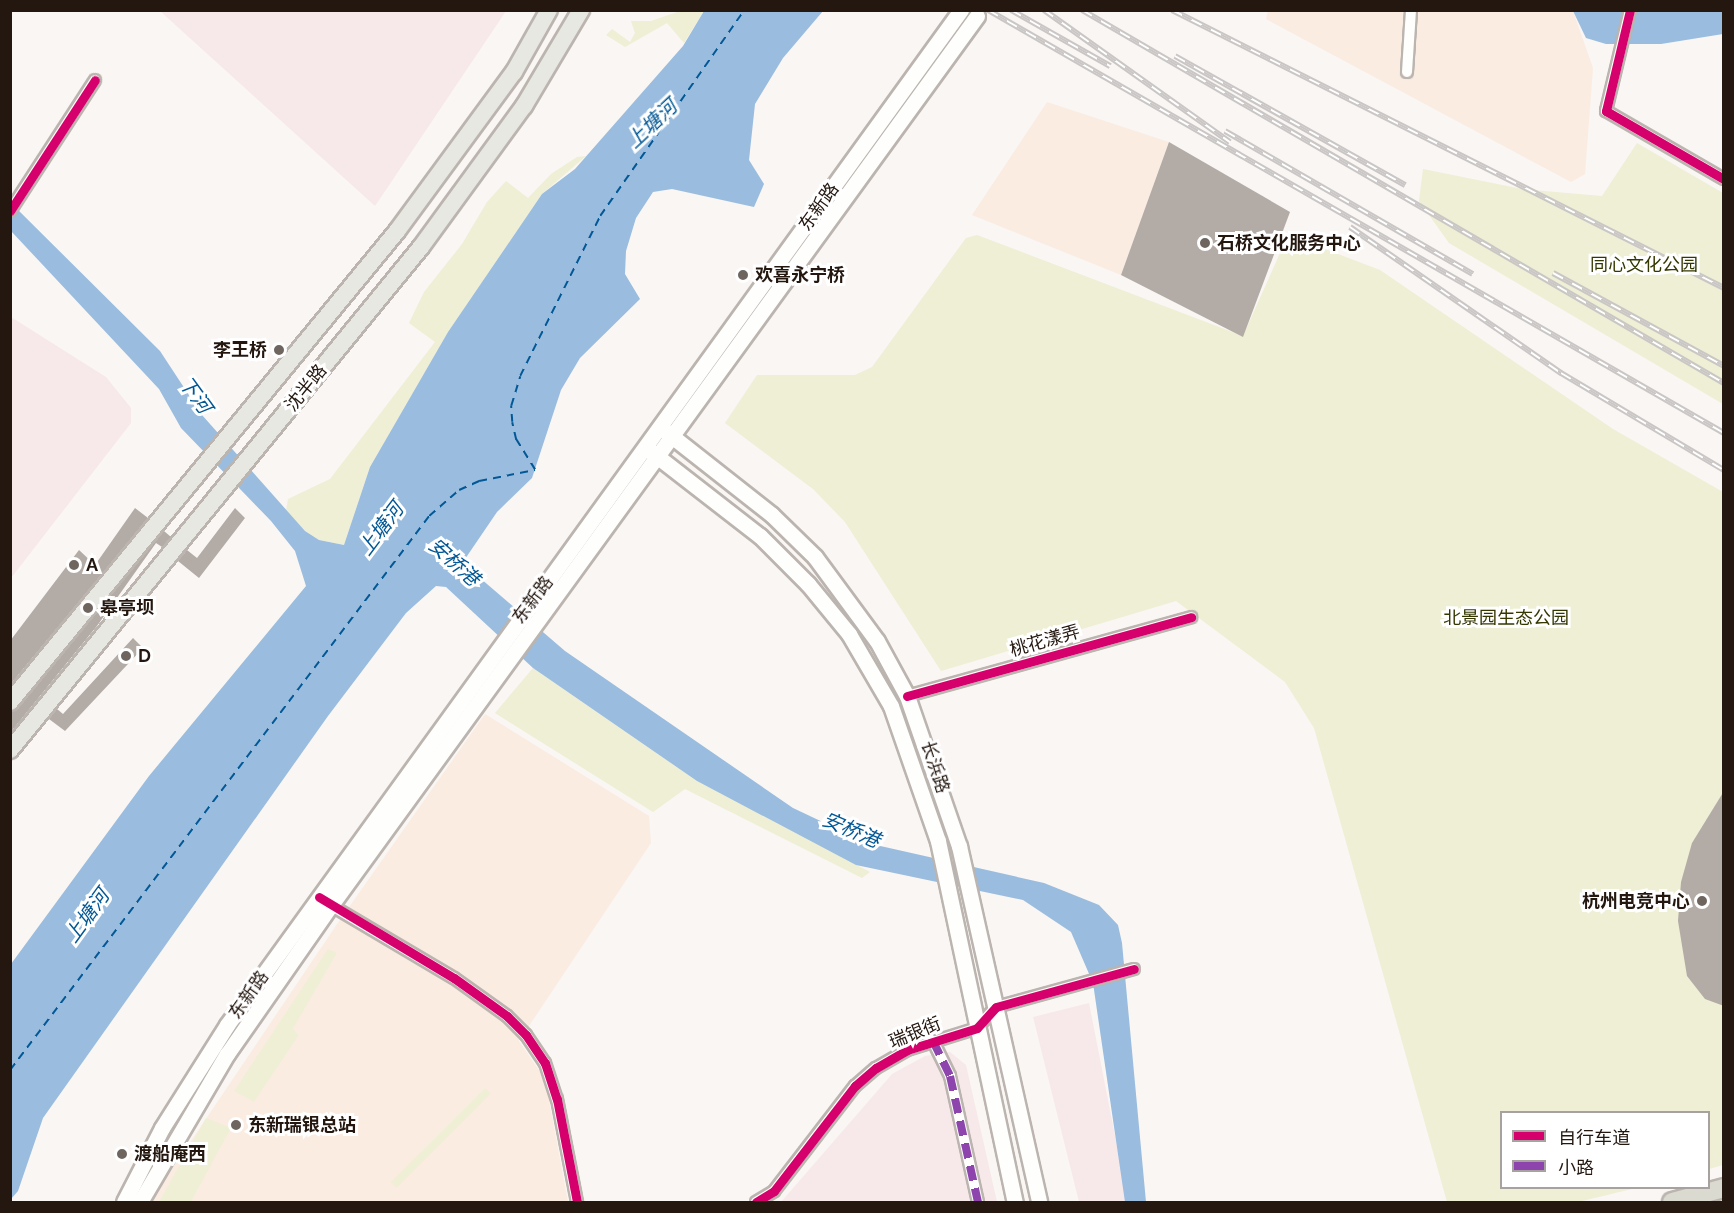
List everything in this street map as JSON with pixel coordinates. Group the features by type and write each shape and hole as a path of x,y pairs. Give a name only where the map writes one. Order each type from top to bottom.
{"highway":[{"path":"1672,1203 1724,1188"}],"main road":[{"name":"沈半路","path":"10,702 397,231 514,72 549,10"},
{"name":"沈半路","path":"10,750 421,247 524,106 581,10"},
{"name":"东新路","path":"665,431 961,10"},
{"name":"东新路","path":"140,1203 222,1062 325,901 500,644 650,451 977,16"},
{"name":"长浜路","path":"665,431 772,515 815,557 877,641 908,696 952,819 1039,1203"},
{"name":"东新路","path":"124,1203 168,1118 325,901 540,620 650,451"},
{"name":"长浜路","path":"650,451 760,536 808,584 849,634 905,738 933,825 1015,1203"}],"street":[{"path":"1407,72 1411,10"},
{"path":"1630,10 1606,111 1724,179"},
{"path":"10,211 95,80"},
{"name":"桃花漾弄","path":"908,696 1191,617"},
{"path":"325,901 454,978 507,1016 526,1035 545,1063 557,1099 577,1203"},
{"path":"977,1028 996,1007 1134,969"},
{"name":"瑞银街","path":"756,1203 774,1191 855,1086 887,1062 933,1041 977,1028"},
{"path":"933,1041 950,1076 977,1198 968,1203"}],"shaded area":[{"path":"1268,10 1573,11 1593,68 1585,174 1571,182 1266,19"},
{"path":"160,11 506,11 375,206"},
{"path":"1047,102 1169,142 1121,275 972,215"},
{"path":"11,317 106,377 131,408 131,423 11,578"},
{"path":"485,714 649,816 651,843 519,1041 545,1079 568,1202 150,1202 335,927"},
{"path":"1089,1003 1128,1202 1079,1202 1033,1017"},
{"path":"950,1052 966,1065 997,1202 781,1202 892,1074 925,1056"}],"green space":[{"path":"680,11 704,11 684,43 667,23 625,47 606,35 612,29 630,42 635,33 631,21 651,21"},
{"name":"同心文化公园","path":"1637,143 1723,193 1723,404 1449,243 1419,201 1423,169 1522,189 1602,196"},
{"path":"586,156 542,194 448,332 370,467 344,545 319,540 305,531 286,511 288,499 330,479 435,342 409,323 424,292 462,244 487,202 506,181 528,198 551,174 577,157"},
{"name":"北景园生态公园","path":"977,235 1243,336 1288,235 1380,270 1613,429 1723,492 1723,1165 1710,1169 1710,1111 1500,1111 1500,1189 1632,1189 1578,1202 1447,1202 1314,728 1285,682 1176,601 941,671 845,522 813,489 725,423 757,375 855,375 872,367 966,238"},
{"path":"533,668 697,781 870,872 862,878 685,789 653,812 495,713"},
{"path":"328,949 337,953 293,1029 299,1035 254,1102 234,1091"},
{"path":"485,1088 491,1094 397,1188 391,1182"},
{"path":"206,1118 231,1128 191,1202 159,1202"}],"water":[{"path":"704,11 823,11 783,58 755,104 749,160 764,184 754,207 672,189 653,192 636,218 626,251 625,274 640,299 580,358 561,390 532,478 497,512 465,559 466,566 565,651 793,808 867,843 1044,883 1099,905 1118,925 1122,943 1146,1202 1125,1202 1093,983 1071,932 1023,900 856,865 697,781 533,668 446,587 436,586 406,613 328,716 43,1118 18,1191 11,1199 11,964 149,776 306,586 295,551 271,521 181,428 159,389 11,231 11,203 160,351 202,415 305,531 319,540 344,545 370,467 448,332 542,194 575,169 683,46"},
{"path":"1573,11 1723,11 1723,34 1661,44 1606,44 1586,38"}],"building":[{"name":"石桥文化服务中心","path":"1169,142 1290,212 1243,337 1121,275"},
{"path":"135,508 148,518 10,685 10,641 79,550 95,565"},
{"path":"235,508 245,518 199,578 178,561 187,550 197,558"},
{"path":"164,531 171,537 162,547 156,543 97,626 10,733 10,712"},
{"path":"133,638 143,648 65,731 49,719 57,709 63,714"},
{"name":"杭州电竞中心","path":"1724,791 1724,1006 1705,999 1687,976 1678,921 1681,882 1692,843"}],"ferry route":[{"path":"10,1070 429,516 459,490 479,481 535,470 516,440 512,422 511,406 520,376 600,216 744,10"}],"railway":[{"path":"988,10 1724,433"},
{"path":"1011,10 1110,66"},
{"path":"1044,10 1230,142"},
{"path":"1082,10 1724,383"},
{"path":"1172,10 1724,288"},
{"path":"1175,56 1405,185"},
{"path":"1225,131 1473,274"},
{"path":"1350,227 1561,373 1724,470"},
{"path":"1553,273 1724,366"}],"marked path":[{"path":"933,1041 950,1076 978,1202"}],"cycle path":[{"path":"1630,10 1606,111 1724,179"},
{"path":"10,211 95,80"},
{"path":"907,696 1191,617"},
{"path":"319,897 454,978 507,1016 526,1035 545,1063 557,1099 577,1202"},
{"path":"756,1202 774,1191 855,1086 876,1068 907,1050 977,1028 996,1007 1134,969"}],"place":[{"name":"石桥文化服务中心","path":"1205,243"},
{"name":"欢喜永宁桥","path":"743,275"},
{"name":"李王桥","path":"279,350"},
{"name":"A","path":"74,565"},
{"name":"皋亭坝","path":"88,608"},
{"name":"D","path":"126,656"},
{"name":"杭州电竞中心","path":"1702,901"},
{"name":"东新瑞银总站","path":"236,1125"},
{"name":"渡船庵西","path":"122,1154"}],"water label":[{"name":"上塘河","path":"652,124"},
{"name":"下河","path":"195,395"},
{"name":"上塘河","path":"381,529"},
{"name":"安桥港","path":"454,562"},
{"name":"安桥港","path":"851,830"},
{"name":"上塘河","path":"87,916"}]}
